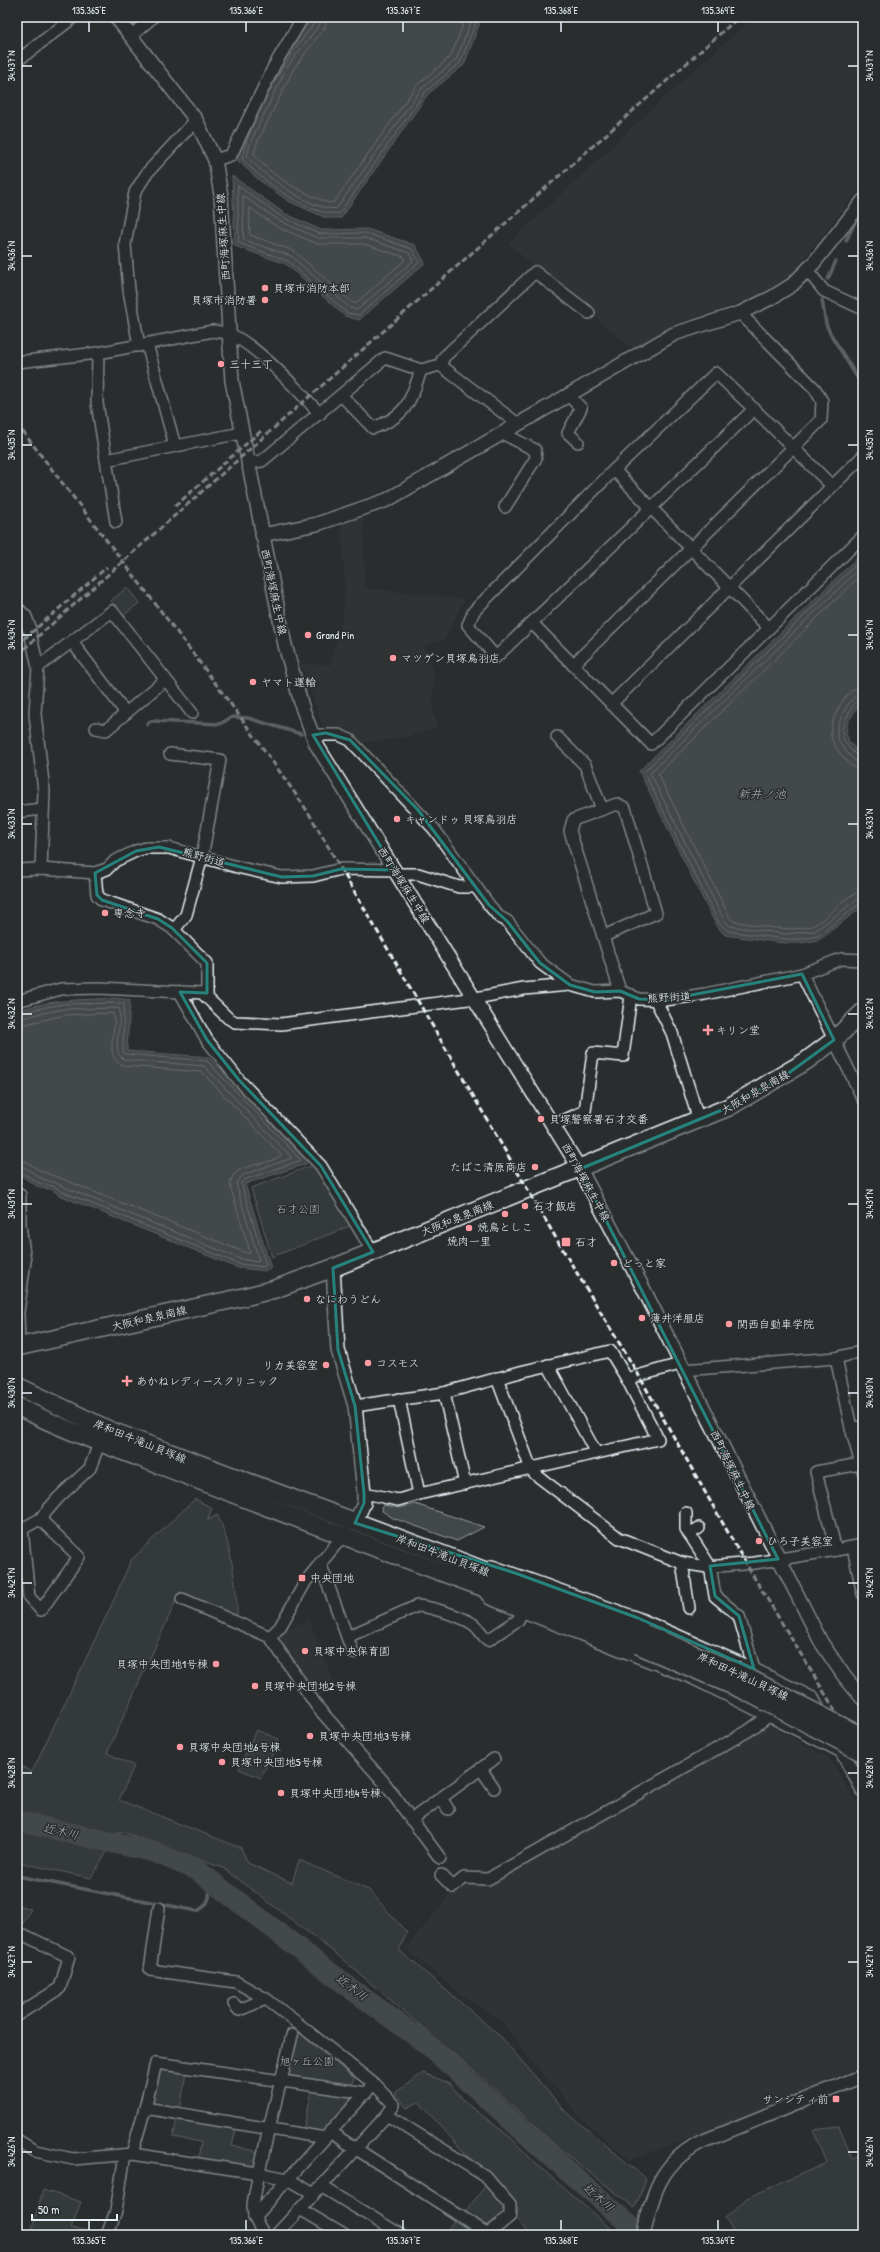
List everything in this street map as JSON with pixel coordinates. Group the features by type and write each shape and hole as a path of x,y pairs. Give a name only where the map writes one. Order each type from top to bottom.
{"main road":[{"name":"大阪和泉泉南線","path":"18,1347 248,1296 275,1289 333,1268 699,1121 729,1107 765,1088 806,1061 834,1040 863,1012"},
{"name":"岸和田牛滝山貝塚線","path":"17,1386 109,1430 399,1539 641,1639 863,1753"},
{"name":"岸和田牛滝山貝塚線","path":"17,1406 100,1441 342,1536 479,1585 737,1672 863,1737"}],"street":[{"path":"17,61 74,17"},
{"name":"西町海塚麻生中線","path":"116,17 196,120 215,160 221,195 232,381 247,463 295,684 313,734 396,872 476,998 580,1169 821,1642 862,1694"},
{"path":"131,36 153,17"},
{"path":"215,160 231,155 274,66 303,17"},
{"path":"175,446 143,345 129,290 125,244 135,192 147,173 196,120"},
{"path":"262,535 317,524 387,500 674,334 740,313 792,285 807,270 863,201"},
{"path":"807,270 824,291 863,309"},
{"path":"247,463 262,461 342,396 385,358 421,370 440,365 444,357 535,272 590,313"},
{"path":"573,665 821,420 822,401 816,389 740,313"},
{"path":"17,362 98,353 213,331 228,333 247,345 268,363 295,387 320,414"},
{"path":"98,353 97,403 116,522"},
{"path":"440,365 518,424"},
{"path":"342,396 373,428 389,423 409,405 421,370"},
{"path":"754,408 496,657 468,624 474,611 614,470 716,374 754,408 832,486"},
{"path":"568,395 582,408 568,433 578,442"},
{"path":"106,460 241,433"},
{"path":"502,433 535,450 536,458 505,507"},
{"path":"611,704 863,456"},
{"path":"614,470 650,509 769,628"},
{"path":"532,623 651,744 863,536"},
{"path":"17,609 25,617 29,628 38,667 35,714 44,791 42,809 41,869"},
{"path":"38,667 112,610 192,713"},
{"path":"72,642 126,713"},
{"path":"96,728 106,730 165,680"},
{"path":"313,734 339,735 350,740 418,810 476,887"},
{"path":"557,737 585,766 602,809"},
{"path":"170,754 220,760 202,857 186,915 174,930"},
{"path":"604,936 656,913 625,808 617,804 573,820 570,831 620,991"},
{"path":"17,812 42,809"},
{"name":"熊野街道","path":"95,873 107,869 115,861 146,848 170,848 282,877 313,876 341,869 418,874 459,887 476,887 494,911 507,921 540,963 570,985 595,992 620,991 640,999 705,994 802,974 841,960 863,960"},
{"path":"17,870 41,869 95,873 97,895 102,900 158,919 174,930 207,963 207,996"},
{"path":"802,974 863,1099"},
{"path":"17,1001 61,989 99,988 202,993 207,996 228,1018 236,1022 281,1024 476,998 524,989 570,985"},
{"path":"180,992 207,1040 239,1080 321,1166 373,1252"},
{"path":"554,1125 585,1111 593,1053 623,1056 631,996"},
{"path":"655,999 672,1033 699,1121"},
{"path":"18,1347 18,1312 25,1261 20,1225 20,1195"},
{"path":"270,1637 280,1627 306,1581 330,1553 342,1536 355,1523 364,1503 355,1406 338,1350 333,1268"},
{"path":"355,1406 444,1393 548,1365 610,1351 627,1379 658,1439 398,1500 364,1493"},
{"path":"627,1379 682,1367 836,1358 863,1351"},
{"path":"836,1358 851,1428 862,1468 816,1472 836,1550"},
{"path":"548,1365 596,1453"},
{"path":"497,1378 531,1469 535,1474 619,1538 682,1562 710,1566 755,1563 858,1547 863,1594"},
{"path":"444,1393 465,1484"},
{"path":"399,1399 419,1494"},
{"path":"851,1428 863,1427"},
{"path":"40,1519 79,1557 41,1610 29,1597 22,1529 40,1519 58,1498 90,1468 100,1441"},
{"path":"686,1513 686,1529 694,1531 710,1566 715,1596 739,1616 754,1668"},
{"path":"399,1539 523,1575 638,1618 754,1668 813,1698 863,1790"},
{"path":"682,1562 689,1608"},
{"path":"320,1563 353,1653"},
{"path":"479,1585 490,1599 694,1679 839,1748"},
{"path":"182,1599 270,1637 318,1708 376,1772 412,1820 436,1846 440,1858"},
{"path":"347,1637 417,1606 427,1606 474,1624 488,1640 518,1620 522,1612"},
{"path":"441,1875 453,1887 464,1878 488,1879 773,1717 791,1687"},
{"path":"839,1748 863,1727"},
{"path":"412,1820 494,1759"},
{"path":"481,1769 494,1788"},
{"path":"440,1798 448,1809"},
{"path":"159,1908 150,1970 236,1982 266,1999 374,2084 394,2105 387,2115 276,2235"},
{"path":"17,2015 60,1988 69,1957 24,1935"},
{"path":"234,2004 239,2010 266,1999"},
{"path":"264,2235 254,2217 253,2205 267,2128 282,2081 292,2035"},
{"path":"107,2235 116,2211 128,2154 145,2108 156,2063 366,2093"},
{"path":"643,2235 654,2193 668,2166 682,2152 705,2140 863,2076"},
{"path":"254,2217 374,2084"},
{"path":"145,2108 267,2128 328,2135 355,2149 488,2235 510,2216 510,2205 484,2176 387,2115"},
{"path":"17,2140 35,2151 72,2159 128,2154 258,2173 288,2179 318,2190 401,2235"},
{"path":"300,2209 344,2235"}],"highlighted area":[{"path":"326,733 350,740 418,810 489,905 507,921 540,963 570,985 595,992 620,991 639,999 665,1000 802,974 834,1040 786,1075 729,1107 580,1169 778,1559 710,1566 715,1596 739,1616 754,1669 638,1618 515,1573 355,1523 364,1503 364,1493 355,1406 338,1350 333,1268 373,1252 321,1166 239,1080 207,1040 180,992 207,993 207,963 172,928 158,919 102,900 97,895 95,873 136,851 159,847 282,877 313,876 341,869 395,870 313,735"}],"shaded area":[{"path":"754,17 863,17 863,184 786,281 750,299 675,325 634,350 508,244 655,106"},
{"path":"363,517 365,588 465,599 444,640 424,645 434,673 433,713 439,727 405,737 361,743 347,729 322,726 301,664 330,665 343,615 345,582 341,524"},
{"path":"309,1620 336,1687 316,1697 277,1636 278,1632"},
{"path":"767,1724 829,1758 863,1812 863,2066 831,2079 833,2084 630,2160 583,2120 525,2053 502,2021 461,1994 406,1949 461,1881 485,1884"}],"green space":[{"path":"127,587 139,603 123,616 111,601"},
{"name":"石才公園","path":"316,1164 350,1226 272,1257 251,1188"},
{"path":"195,1499 212,1508 207,1521 217,1515 222,1525 235,1580 237,1617 180,1592 107,1753 134,1766 119,1800 241,1848 248,1863 292,1883 299,1860 369,1890 407,1933 399,1950 501,2037 563,2109 646,2179 635,2208 557,2147 488,2083 335,1953 225,1869 120,1831 91,1878 17,1862 17,1764 32,1772 112,1604 131,1560"},
{"path":"415,1504 484,1527 457,1541 393,1518 382,1511 383,1505 399,1508"},
{"path":"256,1730 279,1739 261,1778 239,1769"},
{"path":"17,1905 31,1909 17,1934"},
{"name":"旭ヶ丘公園","path":"297,2030 354,2078 351,2086 288,2075"},
{"path":"163,2069 186,2072 180,2111 153,2106 151,2103 160,2070"},
{"path":"423,2073 449,2083 467,2104 509,2136 535,2163 618,2235 530,2235 517,2220 518,2209 491,2175 479,2169 419,2102 407,2108 395,2093"},
{"path":"312,2091 355,2096 355,2101 323,2134 303,2130"},
{"path":"177,2119 236,2129 232,2146 259,2152 256,2170 198,2161 201,2142 173,2137"},
{"path":"839,2127 852,2158 863,2154 863,2235 789,2235 787,2232 778,2235 735,2235 725,2218 747,2198 826,2163 813,2130"},
{"path":"486,2185 506,2208 506,2213 488,2227 484,2227 464,2214"},
{"path":"43,2190 81,2202 71,2228 97,2232 104,2235 46,2235 32,2228"},
{"path":"455,2219 482,2235 444,2235"}],"water":[{"path":"313,17 482,17 464,65 428,94 341,218 326,218 288,201 259,180 237,160 243,138 280,62"},
{"path":"232,176 284,213 321,230 367,229 415,245 425,263 359,320 345,316 286,264 235,246"},
{"name":"新井ノ池","path":"863,552 863,698 848,722 846,733 849,742 863,756 863,906 819,940 801,943 784,943 725,935 716,925 639,771"},
{"path":"115,998 130,1000 127,1051 209,1057 307,1159 306,1164 245,1184 271,1268 267,1271 238,1268 59,1195 51,1189 40,1188 17,1173 17,1011 53,1002"}],"waterway":[{"path":"846,241 855,222"},
{"path":"828,279 836,261"},
{"path":"822,300 826,324 830,333 863,387"},
{"path":"147,725 150,721 220,724 232,717 248,718 301,734"},
{"name":"近木川","path":"17,1821 154,1852 197,1870 350,1988 428,2045 564,2168 642,2235"},
{"path":"17,1876 197,1911 205,1905 209,1898 210,1880"}],"railway":[{"path":"17,655 739,17"},
{"path":"17,424 238,713 308,812 560,1245 638,1374 746,1564 863,1756"},
{"path":"175,506 261,431"},
{"path":"17,645 107,567"}],"place":[{"name":"貝塚市消防本部","path":"265,288"},
{"name":"貝塚市消防署","path":"265,300"},
{"name":"三十三丁","path":"221,364"},
{"name":"Grand Pin","path":"308,635"},
{"name":"マツゲン貝塚鳥羽店","path":"393,658"},
{"name":"ヤマト運輸","path":"253,682"},
{"name":"キャンドゥ 貝塚鳥羽店","path":"397,819"},
{"name":"専念寺","path":"105,913"},
{"name":"キリン堂","path":"708,1030"},
{"name":"貝塚警察署石才交番","path":"541,1119"},
{"name":"たばこ清原商店","path":"535,1167"},
{"name":"石才飯店","path":"525,1206"},
{"name":"焼鳥としこ","path":"505,1214"},
{"name":"焼肉一里","path":"469,1228"},
{"name":"石才","path":"566,1242"},
{"name":"どっと家","path":"614,1263"},
{"name":"なにわうどん","path":"307,1299"},
{"name":"薄井洋服店","path":"642,1318"},
{"name":"関西自動車学院","path":"729,1324"},
{"name":"コスモス","path":"368,1363"},
{"name":"リカ美容室","path":"326,1365"},
{"name":"あかねレディースクリニック","path":"127,1381"},
{"name":"ひろ子美容室","path":"759,1541"},
{"name":"中央団地","path":"302,1578"},
{"name":"貝塚中央保育園","path":"305,1651"},
{"name":"貝塚中央団地1号棟","path":"216,1664"},
{"name":"貝塚中央団地2号棟","path":"255,1686"},
{"name":"貝塚中央団地3号棟","path":"310,1736"},
{"name":"貝塚中央団地6号棟","path":"180,1747"},
{"name":"貝塚中央団地5号棟","path":"222,1762"},
{"name":"貝塚中央団地4号棟","path":"281,1793"},
{"name":"サンシティ前","path":"836,2099"}]}
